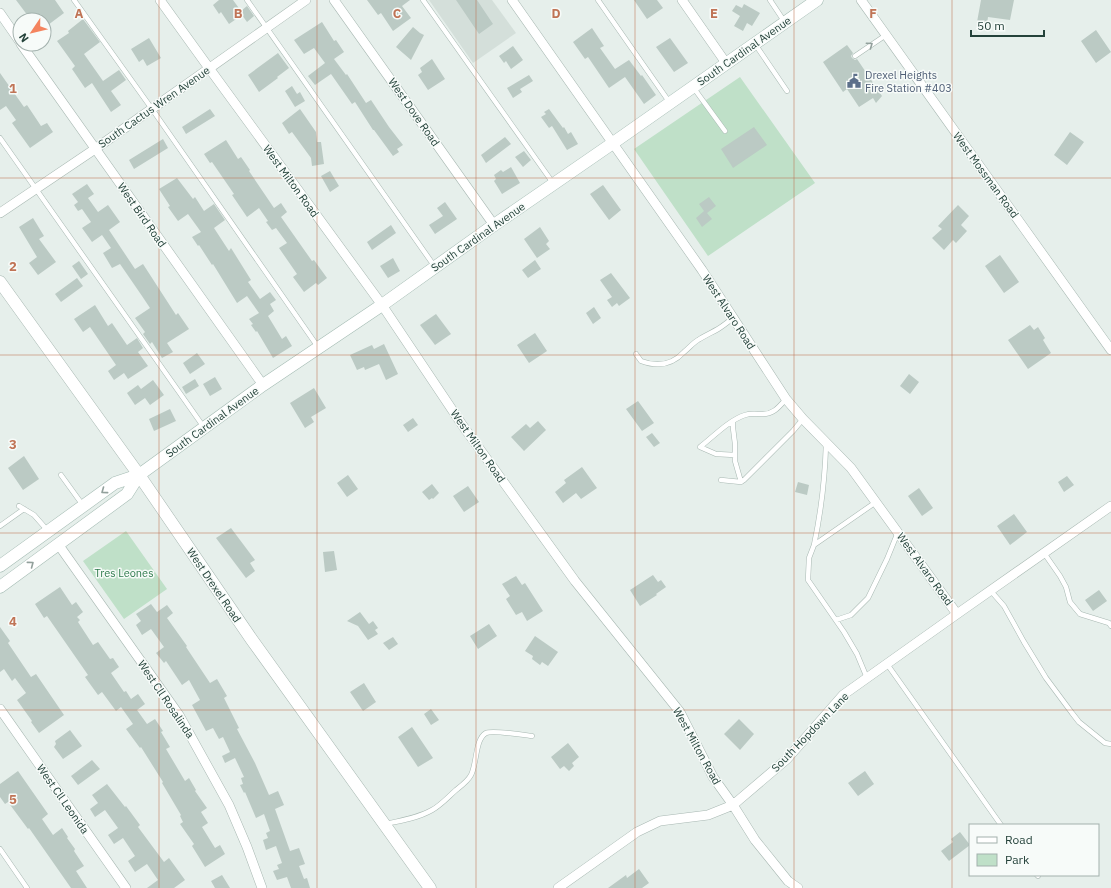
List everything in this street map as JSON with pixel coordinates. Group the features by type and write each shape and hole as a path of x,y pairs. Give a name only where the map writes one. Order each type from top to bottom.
{"main road":[{"name":"South Cardinal Avenue","path":"3,574 48,531 116,483 139,475 263,385 382,305 494,225 817,0"},
{"name":"West Drexel Road","path":"2,288 139,475 252,640 430,888"},
{"name":"South Cardinal Avenue","path":"3,574 58,544 127,494 139,475"}],"street":[{"name":"West Milton Road","path":"160,0 382,305 463,426 575,581 680,712 713,777 755,840 788,881 798,888"},
{"name":"South Cactus Wren Avenue","path":"0,213 95,149 306,0"},
{"name":"West Dove Road","path":"334,0 494,225"},
{"name":"West Alvaro Road","path":"512,0 702,270 786,399 802,419 851,468 957,614"},
{"path":"682,0 726,63"},
{"name":"West Mossman Road","path":"861,0 1111,350"},
{"name":"West Bird Road","path":"0,13 12,30"},
{"name":"West Bird Road","path":"27,52 263,385"},
{"name":"South Hopdown Lane","path":"558,888 638,832 660,821 708,815 733,805 787,759 843,695 1111,506"},
{"name":"West Cll Rosalinda","path":"58,544 179,715 229,805 247,847 262,888"},
{"name":"West Cll Leonida","path":"0,709 126,888"}],"lane":[{"path":"74,0 152,109 318,348"},
{"path":"247,0 435,267"},
{"path":"423,0 553,184"},
{"path":"598,0 670,103"},
{"path":"770,0 785,22"},
{"path":"855,56 886,35"},
{"path":"755,44 787,91"},
{"path":"693,87 725,131"},
{"path":"0,138 204,428"},
{"path":"636,354 641,362 648,364 658,365 670,362 683,354 698,340 718,329 733,318"},
{"path":"735,455 716,454 700,447 724,427 734,421 746,415 770,414 786,399"},
{"path":"721,480 741,482 744,480 793,431 802,419"},
{"path":"734,421 733,428 735,455 741,482"},
{"path":"826,442 825,473 814,545 809,558 808,580 844,632 857,654 867,678"},
{"path":"61,475 84,506"},
{"path":"814,545 876,502"},
{"path":"19,506 34,515 48,531"},
{"path":"0,526 24,509"},
{"path":"836,620 851,615 868,598 898,532"},
{"path":"1044,553 1066,587 1070,602 1080,614 1109,623 1111,626"},
{"path":"990,590 1004,606 1046,678 1072,713 1080,722 1105,743 1111,744"},
{"path":"887,664 1000,824"},
{"path":"384,824 409,819 431,810 454,792 471,776 475,766 480,741 484,734 488,732 496,732 532,736"},
{"path":"0,850 27,888"}],"shaded area":[{"path":"429,0 492,0 516,33 473,63"}],"green space":[{"path":"740,77 815,183 708,256 634,149"},
{"name":"Tres Leones","path":"126,531 167,589 124,619 83,561"}],"building":[{"path":"16,0 55,0 64,13 52,22 52,12 25,12"},
{"path":"219,0 233,0 241,11 247,6 254,16 247,22 242,15 229,24 221,12 219,14 213,5"},
{"path":"367,0 410,0 402,6 411,18 393,31 381,13 378,15"},
{"path":"456,0 477,0 493,24 479,34"},
{"path":"634,0 657,0 663,8 647,19"},
{"path":"981,0 1014,0 1010,20 988,17 987,24 977,22"},
{"path":"744,4 760,13 752,26 747,23 743,31 734,26 740,16 732,11 736,5 742,8"},
{"path":"83,19 100,42 84,54 103,81 119,70 126,80 111,91 121,105 111,112 92,83 85,88 72,69 75,66 57,41 69,33 68,31"},
{"path":"322,22 334,41 336,40 344,52 334,59 346,75 347,74 366,103 371,100 403,145 397,149 399,152 393,156 373,130 355,102 352,104 331,74 315,85 308,76 325,63 314,48 304,54 294,40"},
{"path":"413,27 424,35 411,60 396,47"},
{"path":"592,28 604,46 600,48 615,69 629,60 656,95 644,104 625,77 609,88 588,57 585,59 573,42"},
{"path":"1096,30 1111,52 1096,63 1081,41"},
{"path":"149,38 161,58 147,66 143,59 139,62 131,49"},
{"path":"670,38 688,63 674,72 656,47"},
{"name":"Drexel Heights Fire Station #403","path":"847,45 853,53 851,56 852,58 855,60 857,59 882,96 876,103 873,98 859,107 847,89 843,92 823,62"},
{"path":"513,46 523,60 511,69 506,61 504,63 499,56"},
{"path":"278,53 289,68 259,92 248,75"},
{"path":"432,59 445,79 428,90 418,75 422,72 420,68"},
{"path":"0,73 24,107 27,105 41,126 47,123 53,132 30,148 12,123 16,120 6,106 0,110"},
{"path":"529,75 533,81 520,89 522,92 513,98 507,88"},
{"path":"292,86 297,94 300,92 305,101 295,107 285,91"},
{"path":"210,109 215,116 186,134 182,127"},
{"path":"300,109 316,132 317,142 321,142 324,164 312,166 311,158 292,132 289,134 282,123"},
{"path":"549,109 568,134 571,132 578,144 567,150 552,126 549,128 541,117 546,114 544,112"},
{"path":"754,127 767,145 733,168 721,149"},
{"path":"1070,132 1084,142 1067,165 1054,155"},
{"path":"505,137 511,144 486,163 481,155"},
{"path":"163,139 168,148 134,169 129,160"},
{"path":"226,140 238,159 241,157 274,208 281,203 287,212 281,217 312,261 314,260 327,278 318,285 316,283 304,292 293,277 297,274 279,248 287,243 276,228 272,230 259,208 247,217 232,195 234,194 212,162 210,163 204,154"},
{"path":"524,151 531,160 523,167 515,157"},
{"path":"511,167 520,183 502,194 494,181 496,179 494,175 501,170 503,172"},
{"path":"330,171 339,186 330,192 321,176"},
{"path":"177,178 193,199 195,197 204,211 214,204 225,220 214,228 229,251 231,248 251,280 248,282 260,299 270,292 276,300 270,304 274,311 268,316 282,339 286,336 292,346 273,358 257,331 256,332 251,325 253,324 249,319 259,313 247,296 237,303 213,264 212,265 192,237 201,232 188,214 178,221 168,207 170,206 159,189"},
{"path":"87,184 94,194 88,198 98,212 108,205 120,222 109,230 135,269 143,264 176,315 178,313 189,329 167,343 173,352 162,358 152,342 150,344 143,334 145,332 135,318 150,308 120,264 112,268 103,253 111,248 102,235 92,242 82,228 91,222 82,209 78,211 74,205 78,202 72,194"},
{"path":"603,185 621,210 609,220 590,194"},
{"path":"709,197 716,206 707,213 712,219 702,227 696,218 704,211 699,204"},
{"path":"445,202 457,219 435,234 429,225 443,216 437,208"},
{"path":"958,205 969,216 961,225 967,231 956,243 953,240 944,250 932,238 942,229 938,226"},
{"path":"33,218 44,236 39,239 56,262 38,275 29,263 37,257 19,227"},
{"path":"391,225 396,233 372,250 367,242"},
{"path":"540,227 549,241 546,244 550,249 537,258 524,239"},
{"path":"1000,255 1019,282 1004,293 985,266"},
{"path":"393,258 400,271 388,278 380,266"},
{"path":"535,260 541,269 528,278 522,270"},
{"path":"79,261 88,274 81,279 72,266"},
{"path":"611,273 630,298 619,306 617,303 612,307 607,300 612,297 600,280"},
{"path":"77,278 83,286 61,302 55,294"},
{"path":"95,305 108,326 112,323 127,345 137,338 143,348 138,352 148,366 128,379 124,373 114,380 108,371 116,365 90,327 83,332 74,319"},
{"path":"594,307 601,318 593,324 586,313"},
{"path":"436,314 451,334 435,345 420,325"},
{"path":"1030,325 1034,330 1038,327 1045,338 1043,340 1051,353 1028,369 1008,340"},
{"path":"535,333 547,351 529,363 517,345"},
{"path":"384,344 398,374 386,380 379,364 365,370 364,367 357,370 350,355 372,345 374,349"},
{"path":"197,353 205,364 190,374 183,363"},
{"path":"909,374 919,382 910,394 900,386"},
{"path":"215,377 222,389 210,396 203,384"},
{"path":"195,379 199,386 186,394 182,387"},
{"path":"153,380 164,395 150,405 145,398 135,405 127,393 138,385 141,389"},
{"path":"314,388 326,408 311,417 314,422 305,428 290,403"},
{"path":"638,401 654,423 642,431 626,409"},
{"path":"170,409 176,421 154,431 149,419"},
{"path":"413,418 418,425 408,432 403,425"},
{"path":"538,421 546,430 524,451 511,437 526,424 530,428"},
{"path":"652,433 660,443 654,447 646,437"},
{"path":"24,456 39,479 23,490 8,468"},
{"path":"582,467 597,488 581,499 576,493 563,503 555,492 566,483 564,480"},
{"path":"348,475 358,489 347,497 337,483"},
{"path":"1067,476 1074,485 1064,492 1058,482"},
{"path":"798,482 809,485 807,495 795,492"},
{"path":"432,484 439,493 433,499 432,498 429,500 422,492"},
{"path":"468,486 479,502 464,512 453,496"},
{"path":"919,488 933,508 922,516 908,496"},
{"path":"1014,514 1027,532 1010,545 997,526"},
{"path":"231,528 255,560 250,563 255,571 246,578 216,538"},
{"path":"334,551 337,570 325,572 323,552"},
{"path":"653,575 658,582 661,580 666,587 640,606 630,590"},
{"path":"516,576 522,585 525,583 543,611 527,621 522,612 516,615 506,599 510,596 502,584"},
{"path":"60,587 72,605 76,602 83,612 77,617 80,620 78,622 93,645 98,642 110,659 113,658 119,667 111,673 124,692 126,691 131,699 138,694 145,704 137,710 147,724 155,719 163,731 161,732 170,747 166,749 185,781 189,778 196,790 195,791 207,808 201,812 208,823 202,827 215,848 220,845 225,854 205,867 192,846 194,844 180,824 183,822 180,816 181,815 162,783 163,782 141,747 140,748 126,729 133,724 121,707 116,711 102,692 98,695 85,677 88,675 47,616 44,618 35,604"},
{"path":"1099,590 1107,601 1093,611 1085,600"},
{"path":"151,604 157,612 167,605 173,613 167,618 187,646 186,647 210,683 217,679 227,696 224,698 239,728 237,729 255,763 269,795 278,791 284,805 275,809 290,851 299,848 305,864 299,866 304,879 307,878 310,888 291,888 287,877 277,880 273,871 279,869 277,865 282,863 276,846 266,850 263,840 268,838 266,833 270,831 264,814 256,818 245,792 244,793 240,785 243,784 241,778 244,777 235,758 225,763 222,756 230,752 223,737 219,739 213,728 206,731 192,705 200,700 189,680 182,685 166,661 164,663 156,653 164,647 151,629 142,635 136,625 141,621 136,614"},
{"path":"360,612 369,624 373,621 378,628 375,630 378,634 368,640 358,626 347,621"},
{"path":"489,624 497,636 478,649 470,636"},
{"path":"0,627 10,641 8,643 31,677 36,674 64,715 39,733 17,700 26,693 15,678 12,681 4,669 0,672"},
{"path":"535,636 558,652 548,666 542,662 540,665 532,659 533,656 525,651"},
{"path":"393,637 398,644 389,650 383,643"},
{"path":"364,683 376,702 363,711 350,692"},
{"path":"431,709 439,720 431,725 424,714"},
{"path":"739,719 754,734 740,750 724,734"},
{"path":"412,727 433,758 418,767 398,737"},
{"path":"70,730 82,746 63,759 54,747 56,744 55,741"},
{"path":"568,743 579,757 572,763 574,766 569,771 564,766 560,769 551,757"},
{"path":"92,760 100,769 78,785 71,776"},
{"path":"18,771 48,814 42,819 53,835 62,828 68,837 67,838 75,849 74,851 84,866 76,871 87,888 71,888 29,828 28,829 8,802 5,804 0,797 0,784"},
{"path":"865,771 874,784 858,796 848,783"},
{"path":"107,784 140,825 138,827 164,862 169,858 185,880 174,888 147,888 158,880 147,864 135,872 128,861 135,856 123,838 114,844 108,835 118,828 105,810 95,817 90,809 98,803 92,795"},
{"path":"960,832 969,846 949,861 941,851 953,842 951,839"},
{"path":"639,869 649,883 642,888 608,888 626,875 627,878"},
{"path":"222,875 230,888 215,888 211,881"}],"place":[{"name":"Drexel Heights Fire Station #403","path":"854,81"}]}
